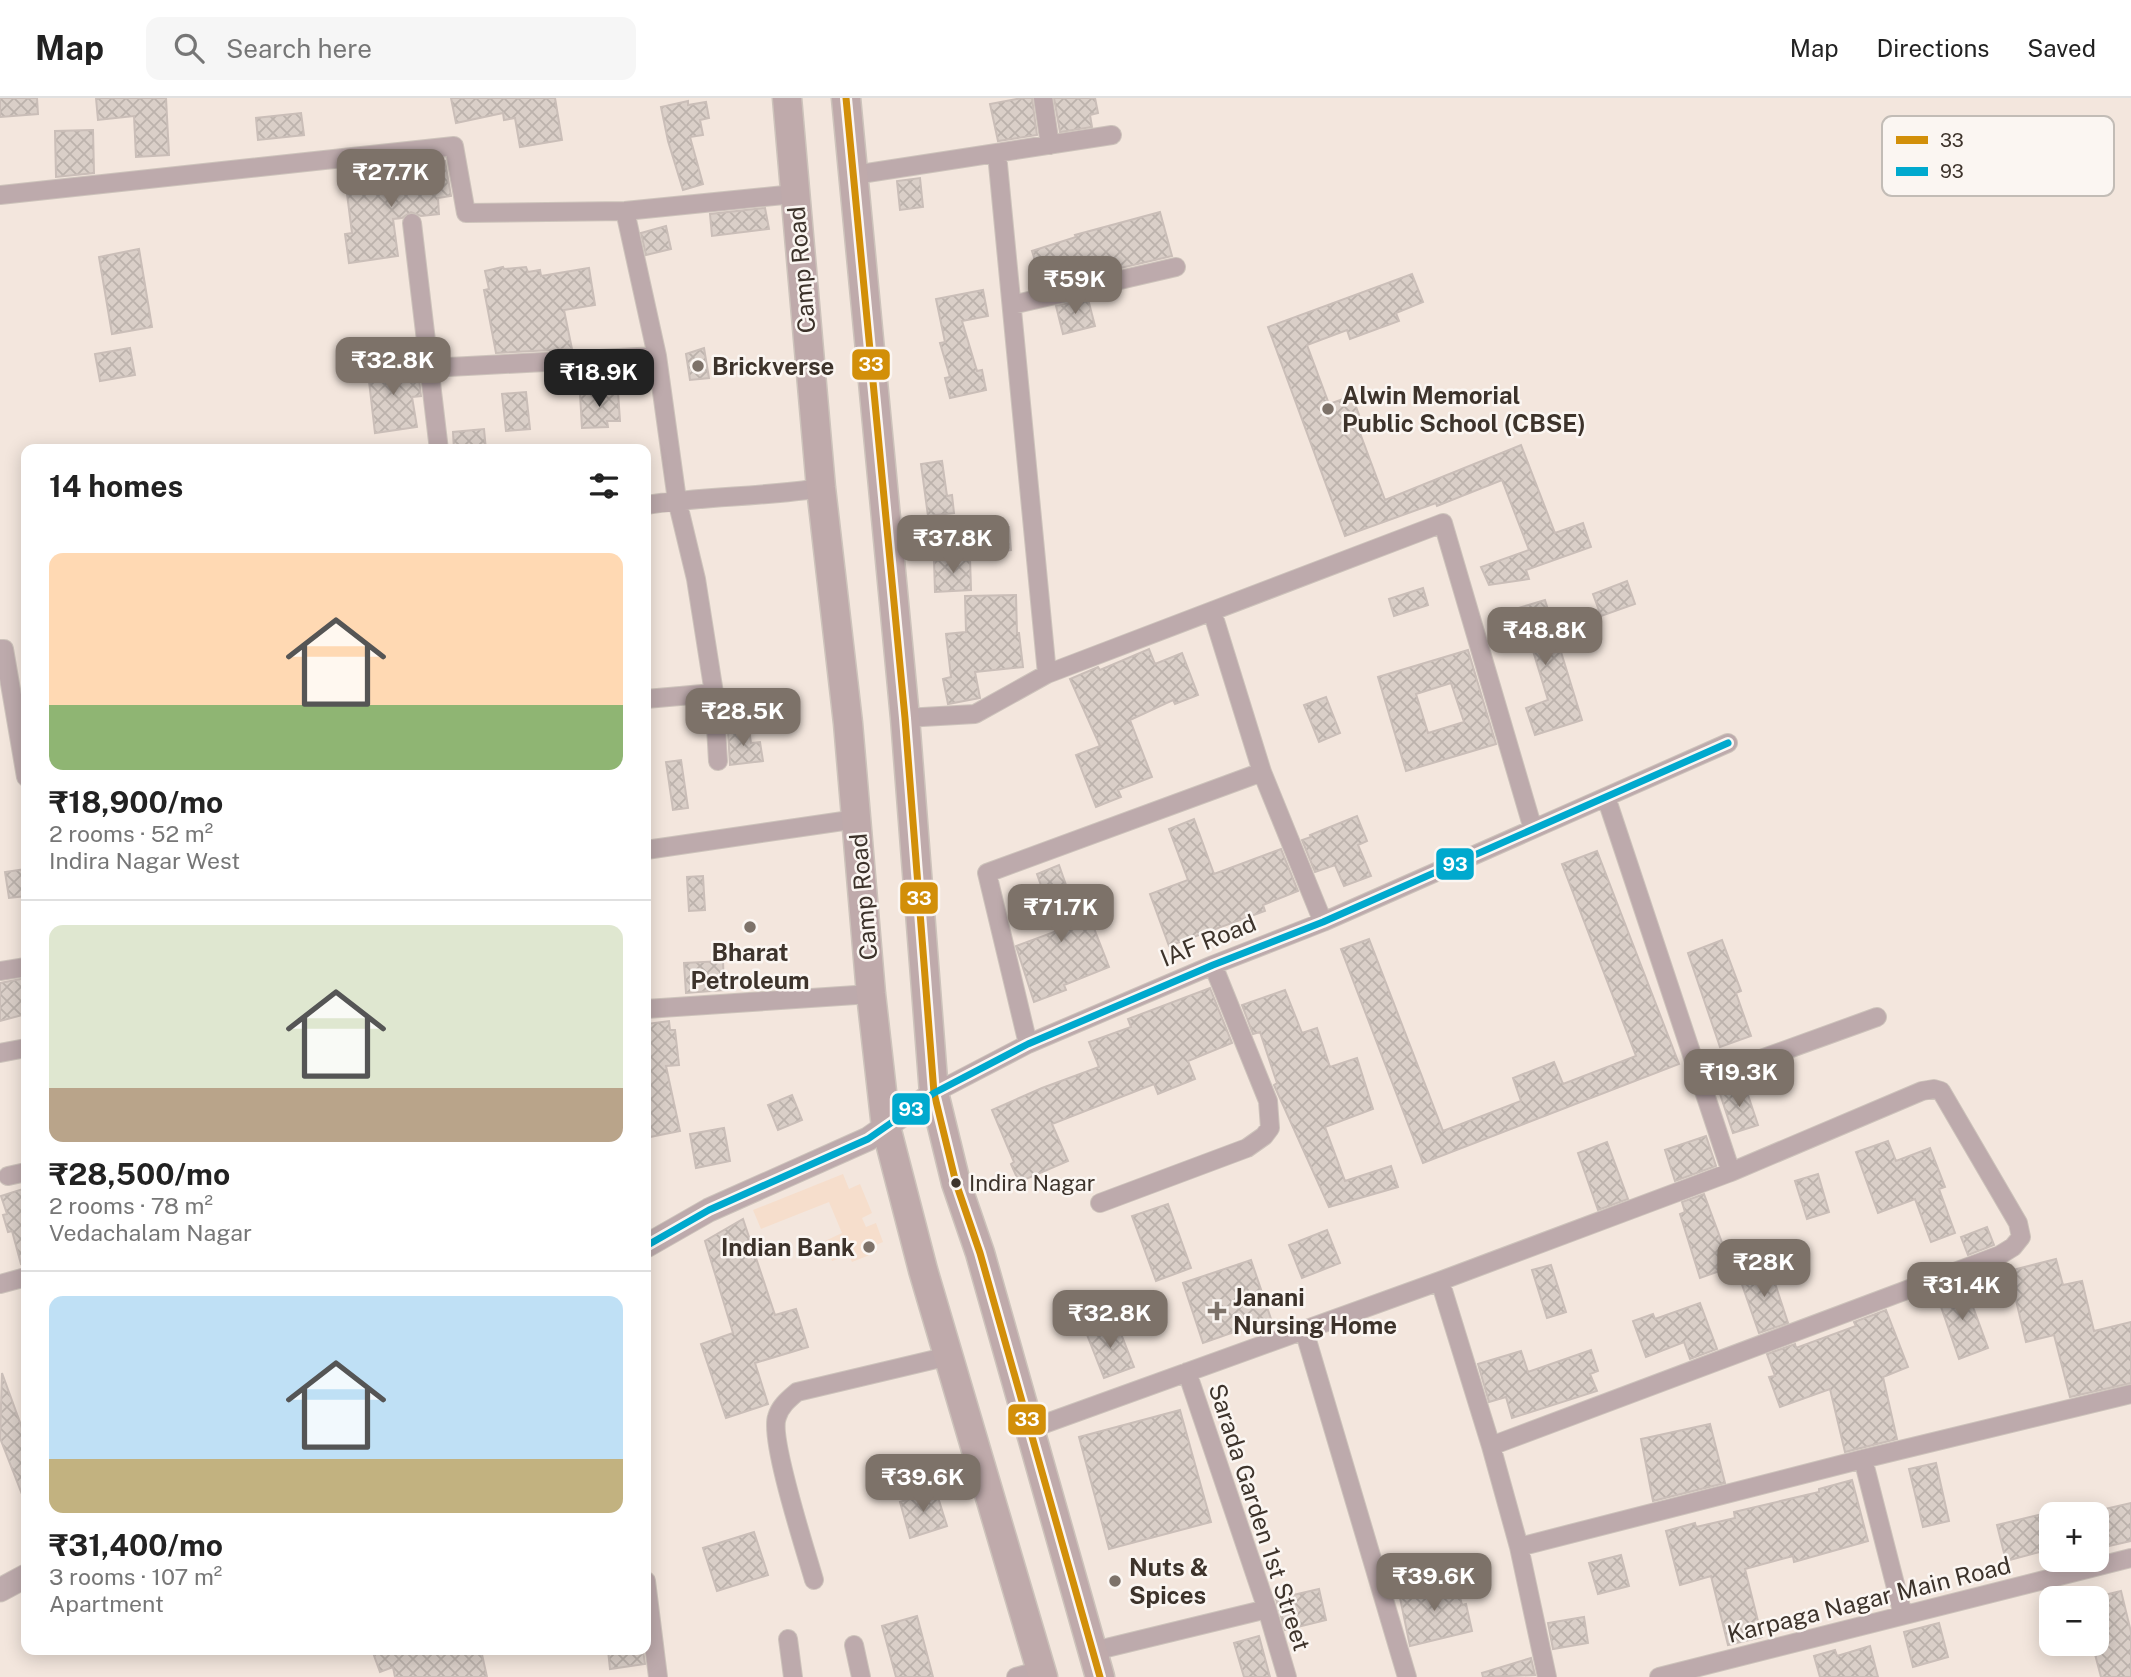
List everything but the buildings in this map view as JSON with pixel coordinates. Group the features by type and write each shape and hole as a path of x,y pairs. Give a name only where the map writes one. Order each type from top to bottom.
{"main road":[{"name":"Camp Road","path":"787,98 821,488 857,819 871,993 886,1128 1033,1675"},
{"path":"846,98 905,718 934,1093 956,1182 980,1253 1097,1664"}],"street":[{"path":"1043,98 1049,145"},
{"path":"854,175 1112,135"},
{"path":"0,195 454,146 466,213 625,211 794,194"},
{"path":"997,154 1047,674"},
{"path":"625,211 657,356 677,500 696,579 714,692 718,761"},
{"path":"412,223 438,444"},
{"path":"1012,305 1176,267"},
{"path":"430,368 657,356"},
{"path":"651,504 821,488"},
{"path":"905,718 975,714 1047,674 1443,523 1533,829"},
{"path":"1212,611 1262,772 1323,922"},
{"path":"2,649 21,750"},
{"path":"651,698 714,692"},
{"name":"IAF Road","path":"651,1243 709,1210 868,1139 934,1093 1028,1044 1213,965 1323,922 1728,743"},
{"path":"1028,1044 987,873 1262,772"},
{"path":"1606,797 1731,1172"},
{"path":"651,849 857,819"},
{"path":"1100,1203 1247,1148 1270,1128 1268,1101 1213,965"},
{"path":"0,971 21,968"},
{"path":"651,1009 871,993"},
{"path":"1700,1081 1877,1017"},
{"path":"0,1053 21,1049"},
{"path":"1030,1429 1440,1281 1731,1172 1913,1094 1934,1089 1941,1091 2018,1223 2021,1237 2013,1247 2000,1255 1491,1446"},
{"path":"0,1284 21,1278"},
{"path":"1440,1281 1519,1547 1547,1677"},
{"path":"1304,1330 1408,1677"},
{"path":"814,1580 777,1443 776,1418 785,1403 797,1392 949,1356"},
{"name":"Sarada Garden 1st Street","path":"1187,1372 1267,1609 1287,1677"},
{"path":"1519,1547 2131,1394"},
{"path":"1863,1459 1903,1615"},
{"name":"Karpaga Nagar Main Road","path":"1659,1677 2131,1558"},
{"path":"0,1590 21,1579"},
{"path":"1097,1664 1267,1609"},
{"path":"651,1621 658,1677"},
{"path":"788,1639 793,1677"},
{"path":"854,1645 861,1677"}],"shaded area":[{"path":"843,1174 849,1189 860,1184 872,1213 862,1218 866,1227 876,1223 883,1242 874,1246 877,1252 852,1262 849,1255 832,1261 825,1241 842,1233 829,1202 761,1229 753,1210"}],"transit line":[{"name":"33","path":"846,98 905,718 934,1093 956,1183 980,1253 1100,1677"},
{"name":"93","path":"651,1243 709,1210 868,1139 934,1093 1028,1044 1213,965 1323,922 1728,743"}],"place":[{"name":"Brickverse","path":"698,366"},
{"name":"Alwin Memorial Public School (CBSE)","path":"1328,409"},
{"name":"Bharat Petroleum","path":"750,927"},
{"name":"Indira Nagar","path":"956,1183"},
{"name":"Indian Bank","path":"869,1247"},
{"name":"Janani Nursing Home","path":"1217,1311"},
{"name":"Nuts & Spices","path":"1115,1581"}]}
